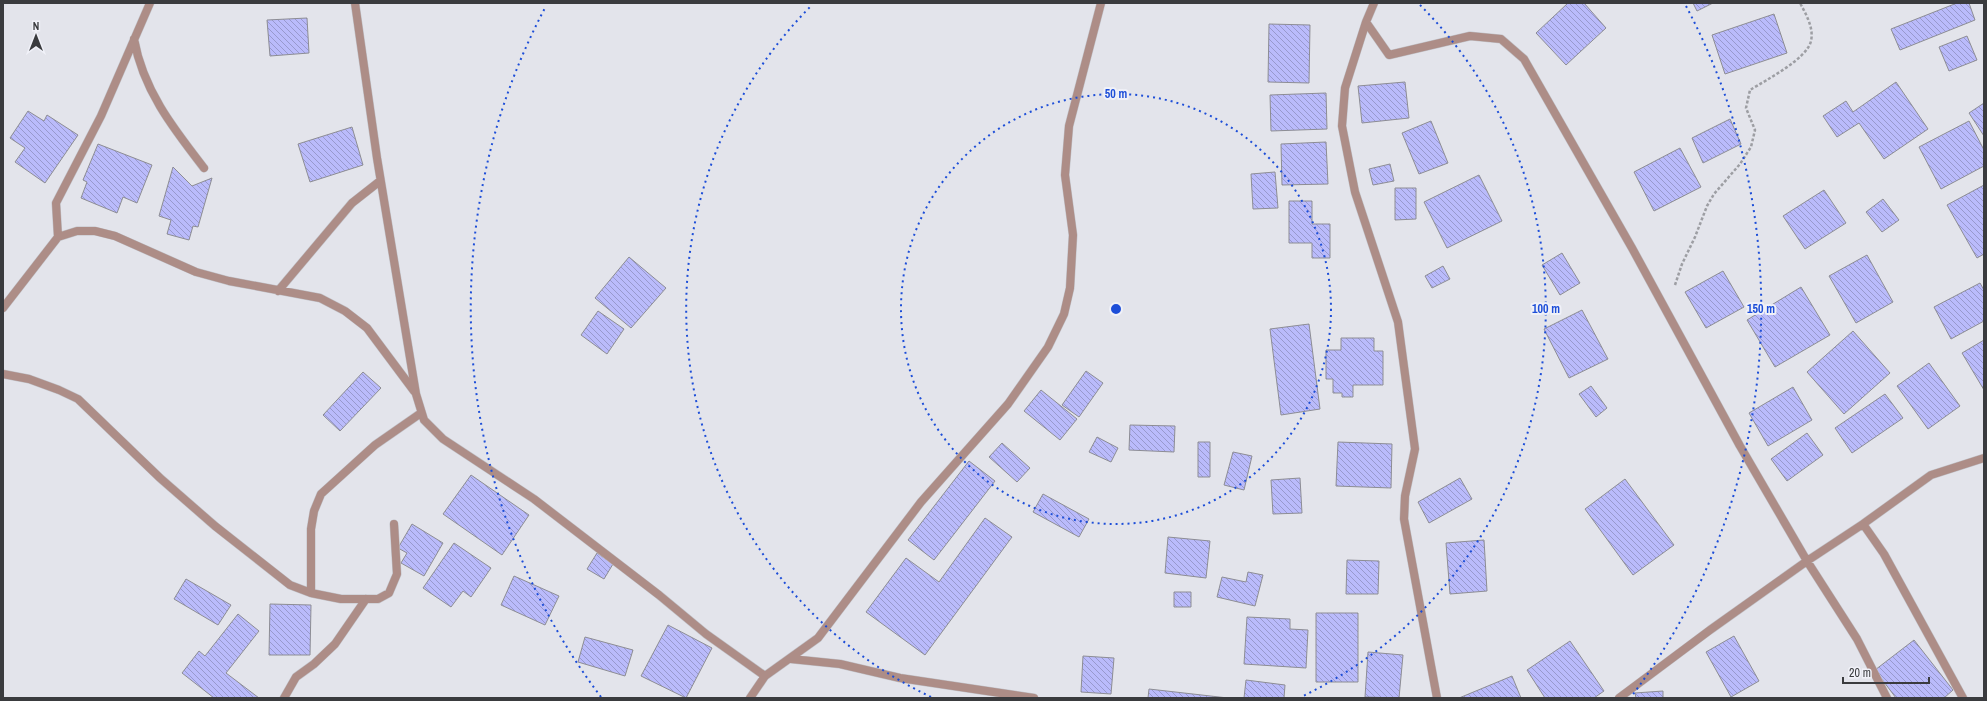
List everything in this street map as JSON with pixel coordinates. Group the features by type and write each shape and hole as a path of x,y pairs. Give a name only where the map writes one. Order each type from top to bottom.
{"street":[{"path":"58,237 56,203 101,116 150,3"},
{"path":"355,3 380,181 416,394 424,420 443,439 534,499 659,595 706,634 765,676"},
{"path":"750,698 765,676 791,659 818,638 921,502 1008,404 1048,347 1064,314 1070,288 1073,235 1065,175 1069,126 1102,3"},
{"path":"1374,3 1366,22 1345,88 1342,126 1355,192 1398,322 1414,449 1405,496 1405,531 1437,698"},
{"path":"1366,22 1389,55 1470,36 1500,39 1524,59 1666,310 1740,446 1808,561 1857,639 1887,698"},
{"path":"134,38 144,77 165,116 204,168"},
{"path":"278,291 352,203 380,181"},
{"path":"3,308 58,237 77,231 95,231 115,236 196,272 229,282 320,298 345,311 367,328 416,394"},
{"path":"3,374 29,379 78,399 160,478 215,526 290,585 311,593 341,599 378,599 389,593 397,574 394,524"},
{"path":"311,593 311,529 314,511 321,494 375,445 421,413"},
{"path":"1619,698 1710,630 1863,524 1931,474 1984,458"},
{"path":"1863,524 1884,554 1963,698"},
{"path":"284,698 296,677 314,664 335,644 366,599"},
{"path":"791,659 840,664 900,678 1034,698"}],"path":[{"path":"1666,310 1682,264 1695,237 1707,206 1714,194 1740,164 1751,147 1755,130 1746,108 1750,90 1801,58 1811,41 1809,20 1800,3"}],"building":[{"path":"1568,3 1584,3 1606,28 1566,65 1536,33"},
{"path":"1693,3 1713,3 1697,11"},
{"path":"1957,3 1969,3 1975,20 1900,50 1891,29"},
{"path":"1774,14 1787,53 1725,74 1712,35"},
{"path":"307,18 309,53 270,56 267,20"},
{"path":"1269,24 1310,25 1309,83 1268,82"},
{"path":"1967,36 1977,60 1949,71 1939,47"},
{"path":"1405,82 1409,118 1362,123 1358,86"},
{"path":"1896,82 1928,129 1884,159 1859,123 1837,137 1823,116 1846,101 1853,112"},
{"path":"1326,93 1327,129 1271,131 1270,95"},
{"path":"1984,103 1984,136 1969,113"},
{"path":"28,111 44,121 47,115 78,135 45,183 15,162 25,148 10,138"},
{"path":"1730,119 1741,144 1703,163 1692,138"},
{"path":"1431,121 1448,163 1419,174 1402,133"},
{"path":"1969,121 1984,150 1984,166 1941,189 1919,147"},
{"path":"352,127 363,165 310,182 298,144"},
{"path":"1326,142 1328,184 1282,185 1281,144"},
{"path":"98,144 152,165 137,203 123,197 117,213 81,198 87,182 83,180"},
{"path":"1680,148 1701,187 1654,211 1634,172"},
{"path":"1390,164 1394,181 1373,185 1369,169"},
{"path":"173,167 192,186 212,178 198,227 193,226 189,240 167,234 171,220 159,216"},
{"path":"1275,172 1278,208 1253,209 1251,174"},
{"path":"1479,175 1502,221 1447,248 1424,202"},
{"path":"1984,185 1984,254 1977,258 1947,205"},
{"path":"1395,188 1416,188 1416,219 1395,220"},
{"path":"1824,190 1846,223 1805,249 1783,216"},
{"path":"1883,199 1899,220 1882,232 1866,212"},
{"path":"1289,201 1312,201 1312,224 1330,224 1330,258 1312,258 1312,243 1289,243"},
{"path":"1562,253 1580,283 1560,295 1542,265"},
{"path":"1867,255 1893,302 1856,323 1829,276"},
{"path":"629,257 666,288 631,328 595,298"},
{"path":"1443,266 1450,279 1432,288 1425,276"},
{"path":"1723,271 1744,307 1706,328 1685,292"},
{"path":"1980,283 1984,290 1984,321 1951,339 1934,307"},
{"path":"1801,287 1830,335 1775,367 1747,320"},
{"path":"1582,310 1608,359 1569,378 1544,329"},
{"path":"598,311 624,329 607,354 581,335"},
{"path":"1309,324 1320,409 1281,415 1270,329"},
{"path":"1853,331 1890,373 1844,414 1807,372"},
{"path":"1341,338 1374,338 1374,351 1383,351 1383,385 1353,385 1353,397 1342,397 1342,393 1333,393 1333,379 1326,379 1326,350 1341,350"},
{"path":"1984,340 1984,390 1962,353"},
{"path":"1929,363 1960,406 1928,429 1897,386"},
{"path":"1086,371 1103,383 1079,417 1062,405"},
{"path":"363,372 381,388 340,431 323,415"},
{"path":"1591,386 1607,408 1596,417 1579,394"},
{"path":"1793,387 1812,420 1768,446 1749,413"},
{"path":"1041,390 1077,419 1060,440 1024,411"},
{"path":"1885,394 1903,418 1852,453 1835,428"},
{"path":"1130,425 1175,426 1174,452 1129,450"},
{"path":"1807,433 1823,455 1787,481 1771,459"},
{"path":"1097,437 1118,448 1111,462 1089,452"},
{"path":"1198,442 1210,442 1210,477 1198,477"},
{"path":"1338,442 1392,444 1391,488 1336,486"},
{"path":"1002,443 1030,468 1017,482 989,457"},
{"path":"1233,452 1252,456 1244,490 1224,485"},
{"path":"969,461 995,481 934,560 908,540"},
{"path":"471,475 529,515 502,555 443,514"},
{"path":"1300,478 1302,513 1273,514 1271,480"},
{"path":"1460,478 1472,499 1429,523 1418,502"},
{"path":"1625,479 1674,545 1633,575 1585,509"},
{"path":"1043,494 1089,519 1079,537 1033,512"},
{"path":"985,518 1012,537 925,655 866,612 906,558 939,582"},
{"path":"412,524 443,543 424,576 401,563 407,553 398,548"},
{"path":"1168,537 1210,541 1206,578 1165,573"},
{"path":"1484,540 1487,591 1450,594 1446,543"},
{"path":"454,543 491,568 471,597 463,591 451,607 423,588"},
{"path":"597,553 613,564 604,579 587,569"},
{"path":"1347,560 1379,561 1378,594 1346,594"},
{"path":"1248,572 1263,575 1255,606 1217,597 1222,577 1246,582"},
{"path":"514,576 559,596 545,625 501,605"},
{"path":"186,579 231,605 218,625 174,599"},
{"path":"1174,592 1191,592 1191,607 1174,607"},
{"path":"270,604 311,605 310,655 269,655"},
{"path":"1316,613 1358,613 1358,682 1316,682"},
{"path":"238,614 259,631 226,673 259,698 214,698 182,673 199,651 205,656"},
{"path":"1247,617 1290,619 1290,629 1308,630 1306,668 1244,664"},
{"path":"668,625 712,648 686,698 641,676"},
{"path":"1734,636 1759,681 1731,697 1706,652"},
{"path":"585,637 633,650 625,676 578,662"},
{"path":"1914,640 1953,690 1944,698 1896,698 1875,670"},
{"path":"1570,641 1604,691 1594,698 1545,698 1527,670"},
{"path":"1368,652 1403,655 1399,698 1365,697"},
{"path":"1083,656 1114,658 1111,694 1081,692"},
{"path":"1512,676 1521,698 1459,698"},
{"path":"1246,680 1285,685 1284,698 1244,698"},
{"path":"1149,689 1228,698 1148,698"},
{"path":"1663,691 1663,698 1636,698 1635,693"}]}
